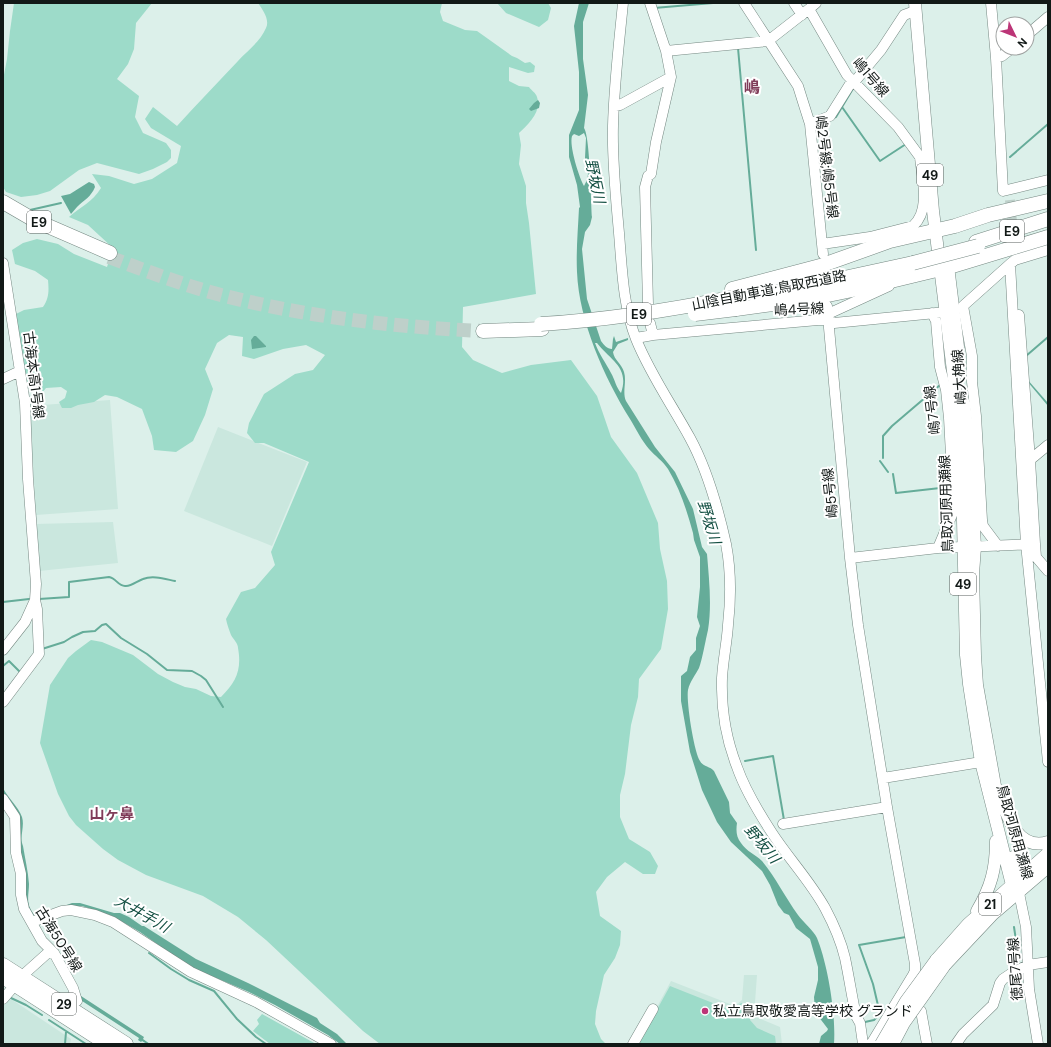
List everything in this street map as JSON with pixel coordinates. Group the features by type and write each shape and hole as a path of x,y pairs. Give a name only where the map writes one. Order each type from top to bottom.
{"highway":[{"path":"584,322 609,325 735,299 890,241 939,230 988,215 1048,201"},
{"name":"E9","path":"3,202 74,241"},
{"name":"E9","path":"3,208 32,224 110,255"},
{"name":"山陰自動車道;鳥取西道路","path":"735,299 913,266 1048,219"},
{"name":"山陰自動車道;鳥取西道路","path":"977,244 1048,224"},
{"path":"913,266 944,268 1048,237"},
{"path":"483,328 542,326 584,322 680,302 735,299"},
{"name":"29","path":"3,965 18,981 107,1044"},
{"name":"29","path":"3,977 18,981 126,1044"}],"main road":[{"name":"鳥取河原用瀬線","path":"915,7 922,80 927,102 928,158 944,268 954,309 970,454 969,547 963,599 966,655 980,762 997,828 1017,886"},
{"name":"鳥取河原用瀬線","path":"969,547 973,574 977,685 994,783 1017,886"},
{"path":"994,783 1011,823 1018,834 1023,839 1031,843 1036,844 1048,842"},
{"path":"968,924 980,907 994,872 997,828"},
{"name":"21","path":"893,1044 940,962 993,914 1048,853"},
{"name":"21","path":"881,1044 906,1001 940,962 968,924 1017,886 1048,867"}],"street":[{"path":"623,3 616,66 613,128 615,186 620,248 629,319 646,362 690,438 702,463 711,486 727,548 730,590 728,625 722,674 723,711 730,747 737,769 771,832 809,882 825,908 844,955 856,1016 860,1024 863,1044"},
{"path":"648,304 645,187 648,176 651,174 656,142 671,77 666,51 650,3"},
{"name":"嶋2号線;嶋5号線","path":"744,3 798,86 810,124 822,249 913,226 917,222 924,204 928,158"},
{"name":"嶋1号線","path":"794,3 809,9 847,75 928,158"},
{"path":"991,3 1006,190 1010,200"},
{"path":"810,124 830,116 852,81 856,80 881,50 904,15 915,7"},
{"path":"666,51 768,41 809,9"},
{"path":"1035,28 1048,17"},
{"path":"996,58 1002,56"},
{"path":"614,106 620,105 671,77"},
{"path":"1006,190 1048,180"},
{"path":"954,309 1013,260 1048,250"},
{"path":"1013,260 1030,460 1030,544 1036,557 1048,571"},
{"path":"1013,260 1030,544 1046,719 1048,762"},
{"name":"古海本高1号線","path":"3,263 25,403 28,479 36,584 35,600 25,622 3,650"},
{"path":"828,313 913,266"},
{"name":"嶋4号線","path":"636,338 653,335 818,320 828,313 834,323 932,314 954,309"},
{"name":"嶋大桷線","path":"954,309 972,356 972,382 976,416 983,526 998,546"},
{"name":"嶋5号線","path":"828,313 850,558 858,625 887,806 915,964 915,971 913,975 871,1044"},
{"name":"嶋7号線","path":"932,314 936,322 940,367 946,390 954,510 938,548"},
{"path":"650,323 653,335"},
{"path":"3,379 20,371"},
{"path":"1030,460 1048,445"},
{"path":"850,558 938,548 1030,544"},
{"path":"3,702 39,654 37,609 35,600"},
{"path":"883,778 980,762"},
{"name":"古海50号線","path":"3,799 15,816 16,853 21,874 21,895 24,909 38,935 54,954 73,988 77,1001"},
{"path":"783,824 887,806"},
{"name":"徳尾7号線","path":"1017,886 1026,927 1029,989 1038,1044"},
{"path":"32,922 66,910 95,915 124,929 191,972 250,1000 331,1044"},
{"path":"3,999 18,981 50,950"},
{"path":"956,1044 963,1034 993,1005 1000,983 1003,979 1012,972 1028,965 1048,962"},
{"path":"899,996 921,1012 927,1044"},
{"path":"633,1044 654,1009"}],"shaded area":[{"path":"14,3 152,3 136,23 134,49 128,64 117,79 139,96 135,117 143,133 166,143 171,150 171,158 167,162 139,174 97,163 79,170 50,191 37,195 21,197 6,192 3,187 3,80"},
{"path":"258,3 442,3 440,12 443,21 465,30 477,31 512,56 525,63 530,62 535,66 534,72 528,73 509,67 509,81 519,86 529,87 535,93 538,102 538,107 534,117 519,133 521,145 519,164 526,186 526,203 536,294 463,307 462,347 473,360 502,373 531,365 571,360 597,396 611,437 637,473 658,523 660,549 667,581 668,609 661,649 639,679 638,697 631,725 625,774 620,795 620,817 629,839 650,852 658,866 655,874 643,874 625,862 607,877 596,892 600,916 621,931 620,945 615,958 604,975 596,1011 595,1024 601,1039 606,1044 380,1044 363,1031 266,940 238,917 203,896 146,875 118,860 103,849 76,825 69,816 58,794 40,743 50,685 68,658 91,640 102,642 133,655 158,674 173,682 185,687 196,689 211,696 221,697 234,681 237,675 239,663 238,646 231,635 226,619 241,592 255,588 275,565 271,552 309,462 264,443 255,443 247,433 249,423 264,394 295,374 313,370 325,355 306,345 283,349 254,359 242,356 243,337 229,335 217,343 205,369 213,389 205,415 193,441 176,452 154,450 152,436 142,409 117,397 105,395 94,402 71,408 62,408 59,402 65,398 67,391 61,387 46,388 42,393 26,385 16,322 16,314 24,310 43,307 47,297 48,280 35,271 15,264 12,250 23,243 37,239 58,244 74,254 107,267 113,248 88,225 69,217 90,201 101,188 92,174 109,176 134,184 152,179 177,163 181,146 151,128 145,119 153,107 177,126 260,38 266,28 267,18"},
{"path":"497,3 548,3 551,8 548,20 539,27 506,13"},
{"path":"579,3 589,3 583,22 583,59 588,95 584,128 588,143 592,217 590,225 585,232 582,249 587,299 601,341 606,346 612,349 614,336 616,342 628,338 628,340 618,344 613,352 624,372 624,394 626,401 655,447 675,472 693,509 702,547 707,554 710,602 708,630 699,668 688,690 689,715 695,748 701,763 714,771 729,802 730,813 737,823 736,828 739,841 762,861 798,915 817,938 828,976 834,1019 834,1044 819,1044 821,1036 828,1029 815,1012 814,997 818,980 818,967 810,939 796,928 789,915 784,913 778,905 770,885 762,871 731,842 717,822 702,790 690,752 681,701 681,676 687,671 690,657 696,650 696,638 700,626 697,617 700,587 700,557 680,492 666,466 651,452 620,403 594,348 582,310 577,272 577,240 580,207 577,185 569,157 569,135 579,110 579,72 574,26","holes":["584,133 586,138 585,158 588,174 584,186 575,161 571,141 574,134 579,136","595,343 597,343 613,359 621,370 623,377 621,393"]},
{"path":"538,100 540,103 539,108 531,111 529,109"},
{"path":"89,182 94,184 95,187 89,196 71,214 61,196 70,194"},
{"path":"254,336 256,336 266,347 252,349 251,340"},
{"path":"1027,379 1048,403 1048,406 1027,381"},
{"path":"110,400 118,509 36,515 29,406"},
{"path":"218,427 307,462 272,546 184,511"},
{"path":"113,522 118,563 39,571 35,524"},
{"path":"3,788 18,809 23,821 22,839 29,879 28,900 29,907 34,914 38,916 72,903 80,903 114,913 120,913 144,926 196,959 248,983 317,1018 320,1023 337,1034 347,1044 340,1044 328,1035 249,992 195,969 140,932 112,916 82,906 73,906 36,919 27,908 17,839 3,796"},
{"name":"私立鳥取敬愛高等学校 グランド","path":"744,975 757,975 754,1016 780,1027 782,1044 637,1044 671,981 735,1006 742,1000"},
{"path":"73,978 81,996 144,1037 143,1039 150,1044 141,1042 138,1040 139,1038 79,999"},
{"name":"私立鳥取敬愛高等学校 グランド","path":"670,986 733,1011 741,1003 752,1006 750,1020 757,1028 775,1036 776,1044 638,1044"},
{"path":"5,995 71,1039 70,1044 3,1044 3,997"},
{"path":"262,1014 316,1044 270,1044 253,1031 259,1024 257,1020"}],"waterway":[{"path":"654,8 713,3"},
{"path":"738,48 756,250"},
{"path":"833,118 836,117 854,87"},
{"path":"842,107 880,161 906,144"},
{"path":"1010,157 1048,124"},
{"path":"30,210 61,203"},
{"path":"1026,356 1048,337"},
{"path":"883,458 883,436 892,426 940,385"},
{"path":"880,461 888,472"},
{"path":"893,474 896,493 949,487"},
{"path":"39,599 69,597 69,582 109,577 123,586 130,586 143,579 151,577 175,581"},
{"path":"3,602 29,599"},
{"path":"42,649 64,642 83,632 95,631 102,625 106,624 121,638 147,654 167,670 192,671 201,676 206,680 223,707"},
{"path":"3,666 9,661 21,673"},
{"path":"745,761 773,756 784,820"},
{"path":"1014,927 1019,960 1016,966"},
{"path":"865,1022 874,1020 880,1014 873,984 859,945 906,937"},
{"path":"149,953 189,980 214,991 237,1019 256,1037 266,1044"},
{"path":"11,998 42,1015"},
{"path":"833,1011 845,1011"},
{"path":"49,1020 86,1044"},
{"path":"65,1044 66,1032"}],"tunnel":[{"path":"1010,200 1015,255"},
{"path":"109,257 165,278 253,303 351,320 417,327 483,331"}],"place":[{"name":"私立鳥取敬愛高等学校 グランド","path":"705,1011"}],"district":[{"name":"嶋","path":"752,87"},
{"name":"山ヶ鼻","path":"112,814"}],"water label":[{"name":"野坂川","path":"595,181"},
{"name":"野坂川","path":"709,522"},
{"name":"野坂川","path":"762,844"},
{"name":"大井手川","path":"142,914"}]}
